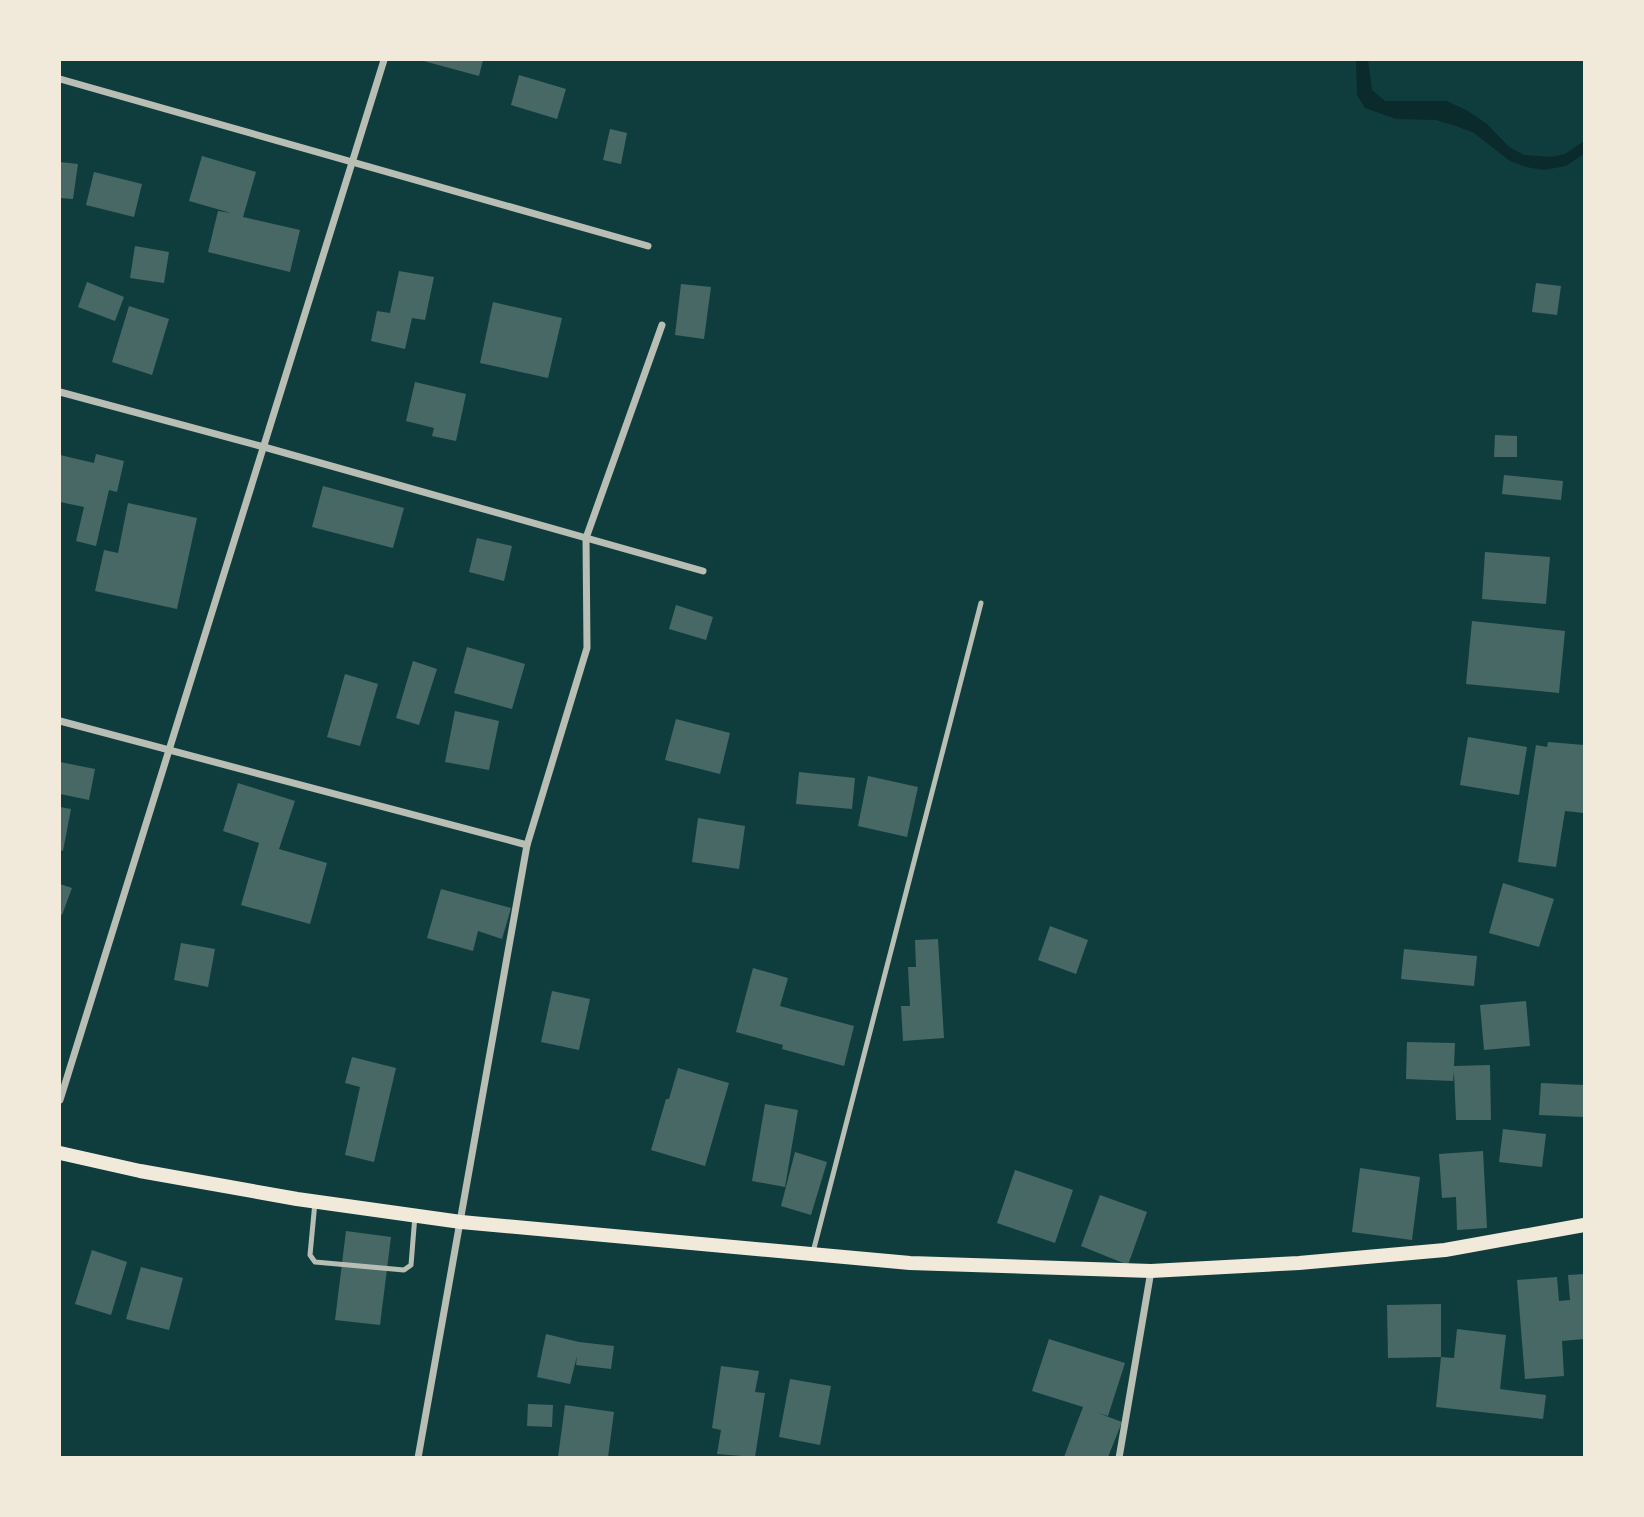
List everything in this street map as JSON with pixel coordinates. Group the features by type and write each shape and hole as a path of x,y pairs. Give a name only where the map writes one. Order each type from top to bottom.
{"main road":[{"path":"60,1153 140,1171 315,1202 461,1222 924,1264 1151,1271 1299,1263 1445,1250 1584,1225"}],"street":[{"path":"60,1100 384,60"},
{"path":"60,79 648,246"},
{"path":"418,1458 527,845 587,648 586,538 662,325"},
{"path":"60,392 703,571"},
{"path":"60,721 527,845"},
{"path":"1119,1458 1151,1271"}],"lane":[{"path":"813,1255 981,603"},
{"path":"315,1202 310,1255 315,1262 408,1269 411,1265 415,1215"}],"water":[{"path":"1356,60 1368,60 1372,90 1385,101 1447,101 1487,124 1509,147 1524,155 1551,157 1565,154 1584,141 1584,154 1566,166 1544,170 1526,167 1510,161 1474,133 1456,126 1436,120 1396,119 1365,108 1357,95"}],"building":[{"path":"420,60 483,60 479,76"},
{"path":"519,75 566,89 557,119 511,105"},
{"path":"610,129 627,133 621,164 603,160"},
{"path":"202,156 256,172 243,217 300,230 290,272 208,252 218,211 231,213 189,201"},
{"path":"60,162 78,164 73,199 60,198"},
{"path":"94,172 142,184 134,217 86,205"},
{"path":"135,246 169,252 164,283 130,278"},
{"path":"399,271 434,277 425,320 412,318 405,349 371,341 377,311 390,313"},
{"path":"87,282 124,297 115,321 78,307"},
{"path":"1536,283 1561,286 1557,315 1532,312"},
{"path":"681,284 711,287 704,339 675,335"},
{"path":"493,302 562,318 548,378 480,363"},
{"path":"129,306 169,319 152,375 112,362"},
{"path":"415,382 466,394 456,441 432,436 434,428 406,421"},
{"path":"1495,435 1517,436 1517,457 1494,457"},
{"path":"96,454 124,461 117,492 109,490 96,546 76,541 84,507 60,502 60,455 94,463"},
{"path":"1504,475 1563,481 1561,500 1502,494"},
{"path":"323,486 404,508 393,548 312,527"},
{"path":"128,503 197,518 177,609 95,591 104,550 118,553"},
{"path":"477,538 512,546 504,581 469,572"},
{"path":"1485,552 1550,557 1546,604 1482,599"},
{"path":"676,605 713,617 706,640 669,629"},
{"path":"1472,621 1565,631 1559,693 1466,684"},
{"path":"467,647 525,664 512,709 454,693"},
{"path":"413,661 437,669 419,725 396,718"},
{"path":"345,674 378,684 360,746 327,737"},
{"path":"455,711 499,721 489,770 445,762"},
{"path":"676,719 730,733 720,774 665,760"},
{"path":"1468,737 1527,747 1519,795 1460,785"},
{"path":"1548,742 1584,745 1584,813 1565,811 1556,867 1518,862 1536,745 1547,747"},
{"path":"60,762 95,769 89,800 60,794"},
{"path":"799,772 855,778 852,809 796,804"},
{"path":"868,776 918,787 907,837 858,826"},
{"path":"238,783 295,801 279,849 327,863 310,924 241,905 259,843 223,831"},
{"path":"60,807 71,809 63,851 60,850"},
{"path":"698,818 745,826 739,869 692,862"},
{"path":"1503,883 1554,899 1539,947 1489,933"},
{"path":"60,884 72,888 62,915 60,914"},
{"path":"441,889 511,908 502,939 478,931 473,951 427,938"},
{"path":"1050,926 1088,940 1076,974 1038,960"},
{"path":"938,939 944,1038 903,1041 901,1006 910,1006 908,967 916,967 915,940"},
{"path":"181,943 215,949 208,987 174,980"},
{"path":"1404,949 1477,956 1474,986 1401,979"},
{"path":"753,968 788,978 780,1006 854,1026 844,1066 782,1049 783,1045 736,1032"},
{"path":"552,991 590,999 579,1050 541,1042"},
{"path":"1526,1001 1530,1046 1484,1050 1480,1005"},
{"path":"1407,1042 1455,1043 1454,1066 1490,1065 1491,1120 1456,1120 1454,1072 1453,1081 1406,1079"},
{"path":"352,1057 396,1068 374,1162 345,1155 360,1087 345,1083"},
{"path":"678,1068 729,1083 705,1166 651,1150"},
{"path":"1541,1083 1584,1085 1584,1117 1539,1115"},
{"path":"765,1104 798,1110 785,1187 752,1181"},
{"path":"1503,1129 1546,1134 1542,1167 1499,1162"},
{"path":"1483,1151 1487,1228 1457,1230 1456,1197 1442,1198 1439,1154"},
{"path":"795,1152 827,1162 811,1215 781,1206"},
{"path":"1360,1168 1420,1177 1412,1240 1352,1232"},
{"path":"1015,1170 1073,1190 1055,1243 997,1223"},
{"path":"1100,1195 1147,1212 1128,1265 1081,1246"},
{"path":"346,1231 391,1237 380,1325 335,1320"},
{"path":"92,1250 127,1262 111,1315 75,1304"},
{"path":"141,1267 183,1278 169,1330 126,1319"},
{"path":"1584,1274 1584,1339 1562,1341 1564,1376 1525,1379 1517,1280 1557,1277 1559,1301 1570,1300 1568,1275"},
{"path":"1441,1304 1441,1357 1388,1358 1387,1305"},
{"path":"1457,1329 1506,1335 1500,1389 1546,1395 1543,1419 1436,1407 1441,1357 1454,1358"},
{"path":"546,1334 579,1342 614,1346 611,1369 576,1365 577,1356 570,1384 537,1377"},
{"path":"1049,1339 1125,1363 1108,1416 1098,1413 1122,1422 1108,1457 1064,1457 1083,1407 1032,1391"},
{"path":"721,1366 759,1371 755,1392 765,1393 755,1457 717,1454 721,1430 712,1428"},
{"path":"790,1379 831,1386 820,1445 779,1437"},
{"path":"528,1404 553,1405 552,1427 527,1426"},
{"path":"565,1405 614,1412 608,1457 558,1457"}]}
